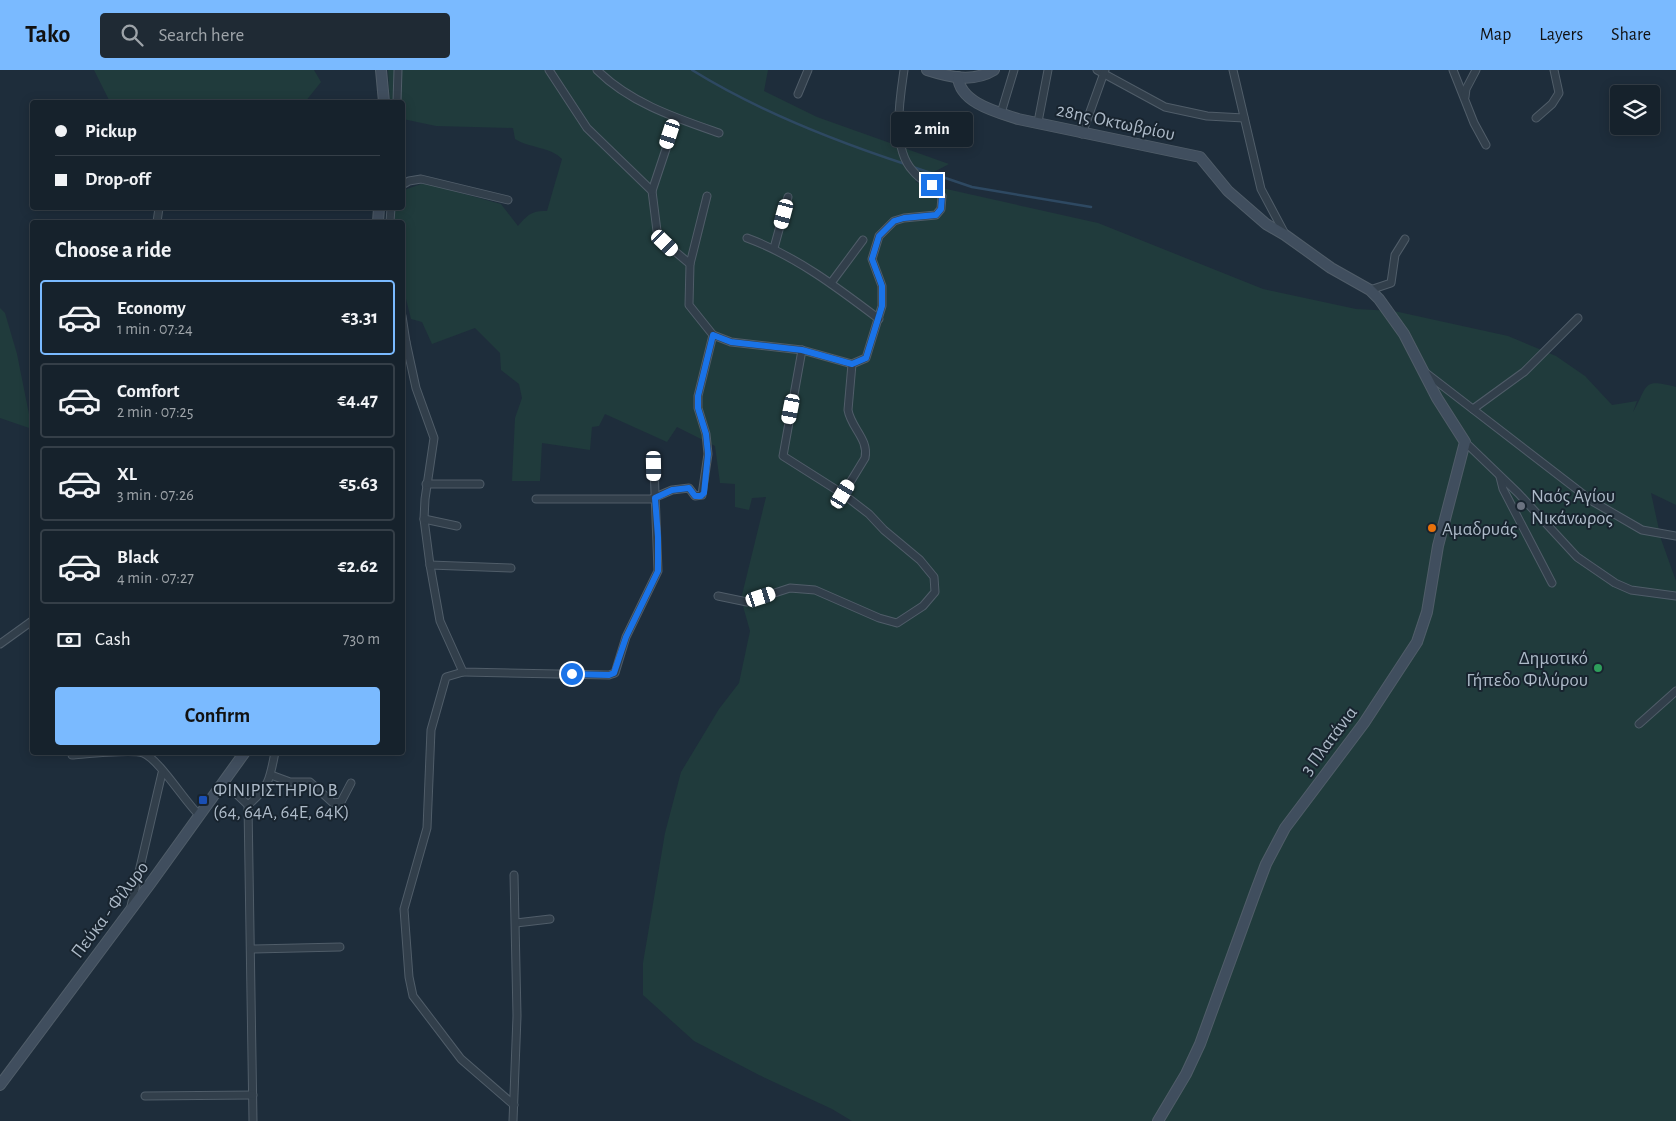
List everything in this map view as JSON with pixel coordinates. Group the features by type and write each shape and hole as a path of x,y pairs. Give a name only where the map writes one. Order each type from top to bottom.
{"street":[{"path":"381,70 384,100"},
{"path":"397,100 398,70"},
{"path":"549,70 563,96 587,128 652,191"},
{"path":"597,70 616,86 636,99 719,133"},
{"path":"798,94 808,70"},
{"path":"707,196 690,264 689,305 713,335 731,342 802,350 852,364 866,358 882,306 882,286 872,259 879,236 894,221 904,218 936,215 941,209 942,196 932,185 912,171 899,135 900,102 904,70"},
{"path":"933,71 958,78 974,77 994,70"},
{"path":"1001,113 1014,70"},
{"path":"1038,122 1048,70"},
{"path":"1233,70 1261,189 1285,235"},
{"path":"1453,70 1464,100 1486,145"},
{"path":"1464,100 1466,89 1476,70"},
{"path":"1536,118 1552,104 1559,94 1560,87 1554,70"},
{"path":"1082,134 1102,71 1165,107 1207,116 1244,118"},
{"name":"28ης Οκτωβρίου","path":"958,78 961,89 981,105 1018,119 1038,122 1082,134 1200,157 1246,208 1266,224 1285,235 1331,268 1370,290"},
{"path":"670,134 652,191 657,231 665,243 690,264"},
{"path":"405,183 422,179 508,200"},
{"path":"774,248 788,197"},
{"path":"747,238 774,248 831,283 879,319"},
{"path":"1405,239 1395,255 1391,283 1370,290 1404,334 1426,373 1437,398 1465,442 1577,557 1614,584 1631,590 1676,596"},
{"path":"831,283 862,240"},
{"path":"1473,409 1524,372 1578,318"},
{"path":"536,499 655,498 683,488 689,488 695,496 701,496 704,493 708,454 706,434 698,408 698,396 713,335"},
{"path":"405,345 416,388 434,438 426,484 424,518 430,565 440,621 463,672"},
{"path":"718,596 747,602 790,588 815,590 879,618 897,623 923,606 935,592 934,577 920,560 884,530 869,514 843,494 783,456 802,350"},
{"path":"843,494 865,458 866,451 866,444 852,422 848,410 852,364"},
{"path":"1426,373 1592,502 1642,530 1676,536"},
{"name":"3 Πλατάνια","path":"1158,1121 1186,1074 1200,1044 1266,864 1285,828 1364,723 1417,642 1427,612 1438,546 1465,442"},
{"path":"514,1105 461,1059 413,996 409,977 404,909 426,828 431,730 446,677 463,672 613,675 626,637 658,571 654,466"},
{"path":"1500,477 1503,489 1552,583"},
{"path":"426,484 480,484"},
{"path":"424,518 457,526"},
{"path":"430,565 511,568"},
{"path":"0,644 30,622"},
{"path":"1639,724 1676,690"},
{"path":"146,755 155,762 162,773 200,816"},
{"name":"Πεύκα - Φίλυρο","path":"0,1085 130,912 225,783 243,755"},
{"path":"248,805 264,792 271,775 274,755"},
{"path":"130,912 162,773"},
{"path":"271,775 290,782 310,782 334,803 341,802 351,783"},
{"path":"225,783 248,805 253,1121"},
{"path":"514,875 517,1016 514,1121"},
{"path":"516,923 550,919"},
{"path":"250,949 340,947"},
{"path":"145,1096 253,1094"}],"green space":[{"path":"94,70 314,70 321,82 307,100 109,100"},
{"path":"388,70 768,70 764,91 817,117 949,164 915,182 1098,223 1263,289 1356,309 1394,311 1508,336 1556,356 1585,376 1612,405 1637,401 1633,412 1647,386 1657,383 1676,387 1676,505 1651,493 1661,539 1676,581 1676,1121 852,1121 832,1109 759,1075 694,1041 643,995 643,963 665,833 681,772 719,709 739,683 750,631 741,599 766,497 752,498 749,510 735,507 735,484 720,483 715,446 677,427 667,442 605,414 599,426 592,427 590,450 542,443 540,481 512,481 515,418 522,398 519,384 501,370 500,353 475,328 432,344 422,322 411,319 405,295 405,220 395,220 395,210 405,210 405,190 424,183 501,204 518,226 530,214 537,211 547,211 562,159 552,152 515,139 513,128 436,126 405,119 405,100 390,100"},
{"path":"0,308 5,313 17,354 30,419 30,428 0,418"}],"waterway":[{"path":"692,70 743,99 796,123 850,145 905,164"},
{"path":"913,167 972,187 1091,207"}],"place":[{"name":"Ναός Αγίου Νικάνωρος","path":"1521,506"},
{"name":"Αμαδρυάς","path":"1432,528"},
{"name":"Δημοτικό Γήπεδο Φιλύρου","path":"1598,668"},
{"name":"ΦΙΝΙΡΙΣΤΗΡΙΟ B (64, 64Α, 64Ε, 64Κ)","path":"203,800"}],"route":[{"path":"572,674 613,675 614,673 626,637 658,571 658,522 655,498 672,490 683,488 689,488 695,496 701,496 704,493 708,454 706,434 698,408 698,396 713,335 731,342 802,350 852,364 862,362 866,358 882,306 882,286 872,259 879,236 894,221 904,218 924,218 936,215 941,209 942,196 932,185"}]}
